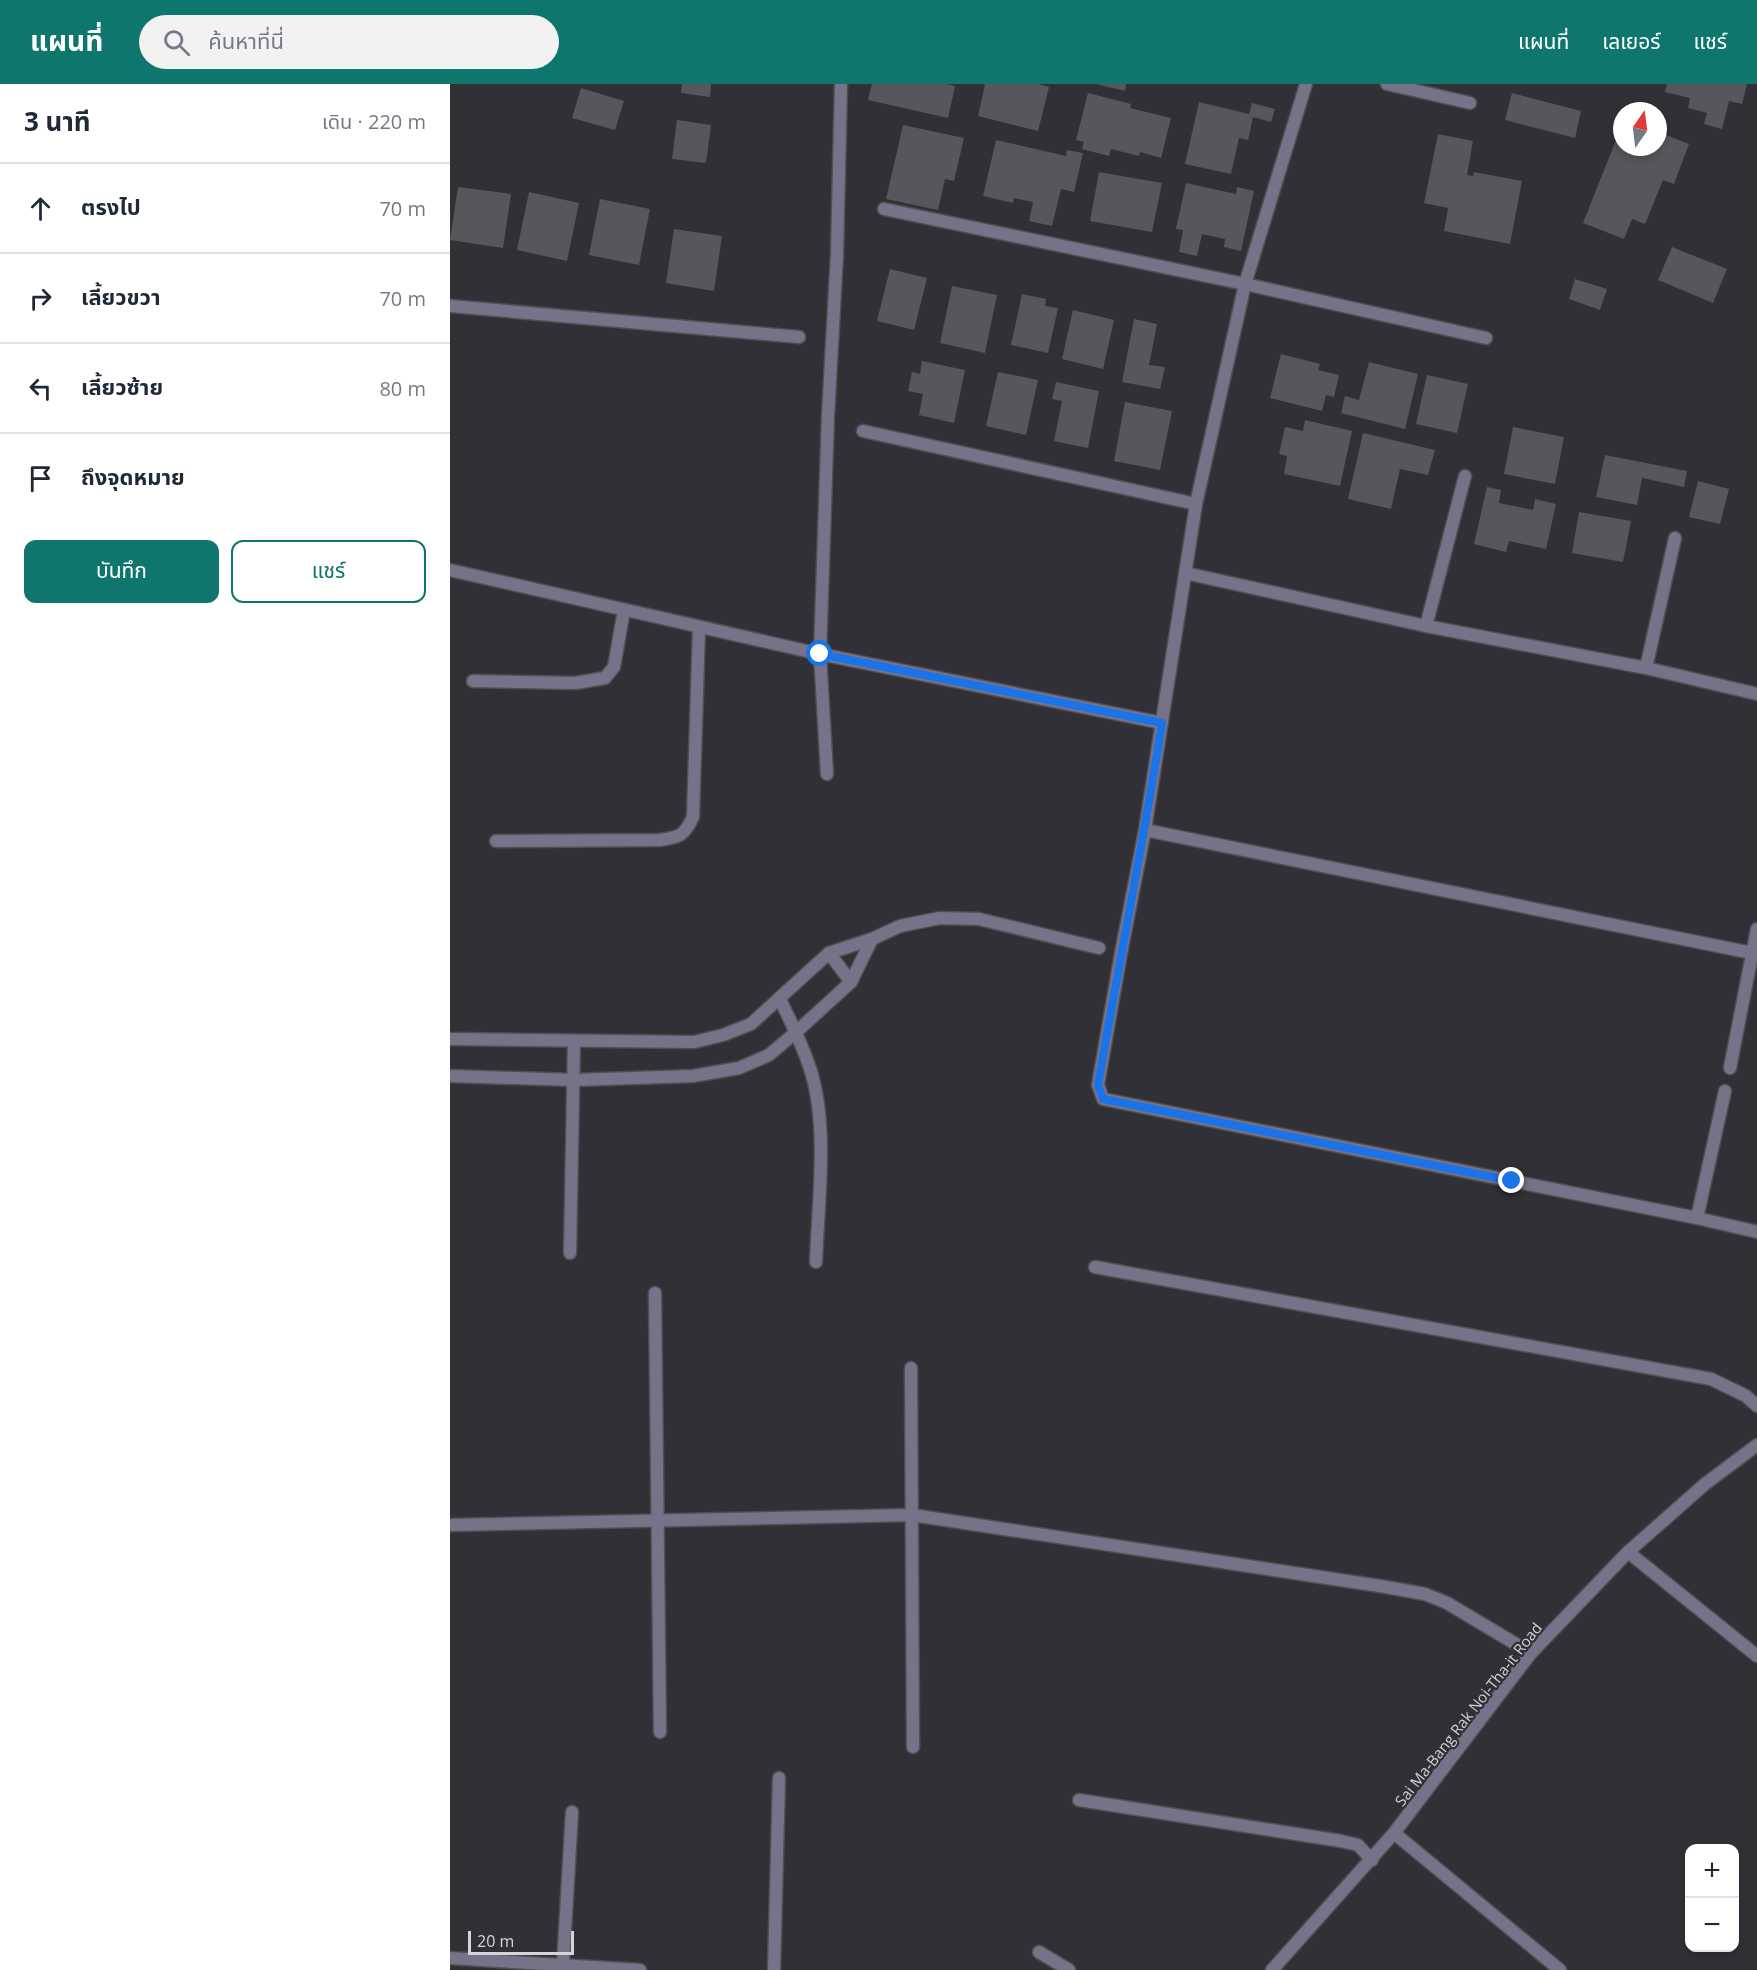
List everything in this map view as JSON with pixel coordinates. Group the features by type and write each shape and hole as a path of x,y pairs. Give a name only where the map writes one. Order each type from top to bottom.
{"street":[{"path":"827,774 820,654 842,84"},
{"path":"1306,84 1245,284 1196,504 1145,830 1098,1085 1103,1099 1757,1232"},
{"path":"1387,84 1470,103"},
{"path":"884,210 1245,284 1486,338"},
{"path":"450,306 799,337"},
{"path":"863,431 1196,504"},
{"path":"1426,626 1465,476"},
{"path":"1646,668 1675,538"},
{"path":"450,570 699,628 1162,723"},
{"path":"1185,573 1426,626 1646,668 1757,694"},
{"path":"473,681 574,683 605,678 614,667 624,610"},
{"path":"496,841 660,840 678,837 687,830 693,817 699,628"},
{"path":"1145,830 1752,953"},
{"path":"450,1039 694,1042 723,1035 751,1024 829,953 872,939 900,926 940,918 979,919 1099,948"},
{"path":"1730,1068 1757,929"},
{"path":"450,1076 574,1080 693,1076 739,1068 769,1055 851,982 872,939"},
{"path":"829,953 851,982"},
{"path":"780,999 812,1073 817,1099 820,1151 816,1262"},
{"path":"570,1254 574,1041"},
{"path":"1697,1218 1725,1091"},
{"path":"1095,1267 1711,1379 1746,1396 1757,1406"},
{"path":"655,1293 660,1732"},
{"path":"911,1368 913,1747"},
{"name":"Sai Ma-Bang Rak Noi-Tha-it Road","path":"1272,1970 1372,1860 1531,1653 1628,1552 1705,1484 1757,1444"},
{"path":"450,1525 912,1515 1425,1594 1447,1603 1531,1653"},
{"path":"1628,1552 1757,1656"},
{"path":"774,1970 779,1778"},
{"path":"1079,1800 1341,1841 1358,1845 1372,1860"},
{"path":"564,1964 572,1812"},
{"path":"1394,1833 1560,1970"},
{"path":"1040,1952 1069,1970"},
{"path":"450,1958 640,1970"}],"building":[{"path":"682,84 711,84 710,97 681,93"},
{"path":"872,84 947,84 955,86 948,118 868,100"},
{"path":"985,84 1038,84 1049,87 1038,131 978,116"},
{"path":"1096,84 1126,84 1125,91"},
{"path":"1667,84 1747,84 1742,104 1729,101 1722,129 1704,124 1707,113 1688,108 1690,98 1665,92"},
{"path":"581,88 624,101 615,130 572,118"},
{"path":"1088,93 1131,104 1130,108 1171,118 1161,158 1140,152 1139,156 1111,149 1109,156 1082,149 1084,142 1076,140"},
{"path":"1512,93 1581,111 1575,138 1505,120"},
{"path":"1199,102 1249,114 1252,103 1275,109 1271,122 1253,117 1248,140 1239,138 1231,174 1185,164"},
{"path":"677,120 711,125 706,163 672,159"},
{"path":"903,125 964,138 954,181 945,179 938,210 886,199"},
{"path":"1438,134 1473,141 1467,175 1473,176 1474,172 1522,181 1510,244 1444,231 1448,208 1424,203"},
{"path":"1667,135 1689,144 1674,184 1663,180 1645,224 1632,219 1624,239 1583,223 1613,148 1613,156 1667,156"},
{"path":"996,140 1066,156 1067,150 1083,153 1074,192 1061,189 1052,226 1029,221 1033,202 1014,198 1013,203 983,196"},
{"path":"1099,172 1162,183 1152,232 1090,221"},
{"path":"1186,183 1236,194 1237,187 1254,191 1241,251 1224,247 1225,239 1202,234 1197,256 1179,252 1183,230 1176,229"},
{"path":"458,187 511,194 503,248 450,240"},
{"path":"529,192 579,203 567,261 517,250"},
{"path":"600,199 650,209 639,265 589,255"},
{"path":"674,229 722,236 714,291 666,283"},
{"path":"1672,247 1727,269 1713,303 1658,280"},
{"path":"890,269 927,278 914,330 877,321"},
{"path":"1575,279 1607,289 1600,310 1569,299"},
{"path":"952,286 997,295 985,353 940,343"},
{"path":"1022,294 1046,299 1045,306 1058,308 1048,353 1011,345"},
{"path":"1073,310 1114,320 1103,369 1062,359"},
{"path":"1134,319 1157,324 1149,365 1165,367 1160,389 1122,382"},
{"path":"1281,354 1320,364 1318,370 1339,375 1334,397 1326,395 1322,411 1270,398"},
{"path":"922,361 965,370 954,423 919,415 923,394 908,391 912,372 920,374"},
{"path":"1369,362 1418,374 1405,429 1341,413 1345,396 1359,400"},
{"path":"998,372 1038,380 1026,435 986,426"},
{"path":"1427,375 1468,384 1457,433 1416,424"},
{"path":"1056,382 1099,391 1088,448 1054,441 1062,401 1052,399"},
{"path":"1125,402 1172,411 1160,470 1114,461"},
{"path":"1305,420 1352,431 1340,486 1284,474 1287,456 1279,454 1285,427 1303,431"},
{"path":"1513,427 1564,437 1555,484 1504,474"},
{"path":"1363,433 1435,450 1428,475 1400,469 1391,509 1348,499"},
{"path":"1605,455 1687,471 1684,487 1642,478 1637,505 1596,497"},
{"path":"1698,481 1729,489 1720,524 1689,517"},
{"path":"1487,487 1501,490 1499,503 1533,510 1535,499 1556,504 1546,549 1509,541 1506,552 1474,544"},
{"path":"1579,512 1631,521 1623,562 1572,553"}],"route":[{"path":"820,654 1162,723 1145,830 1098,1085 1103,1099 1512,1181"}]}
